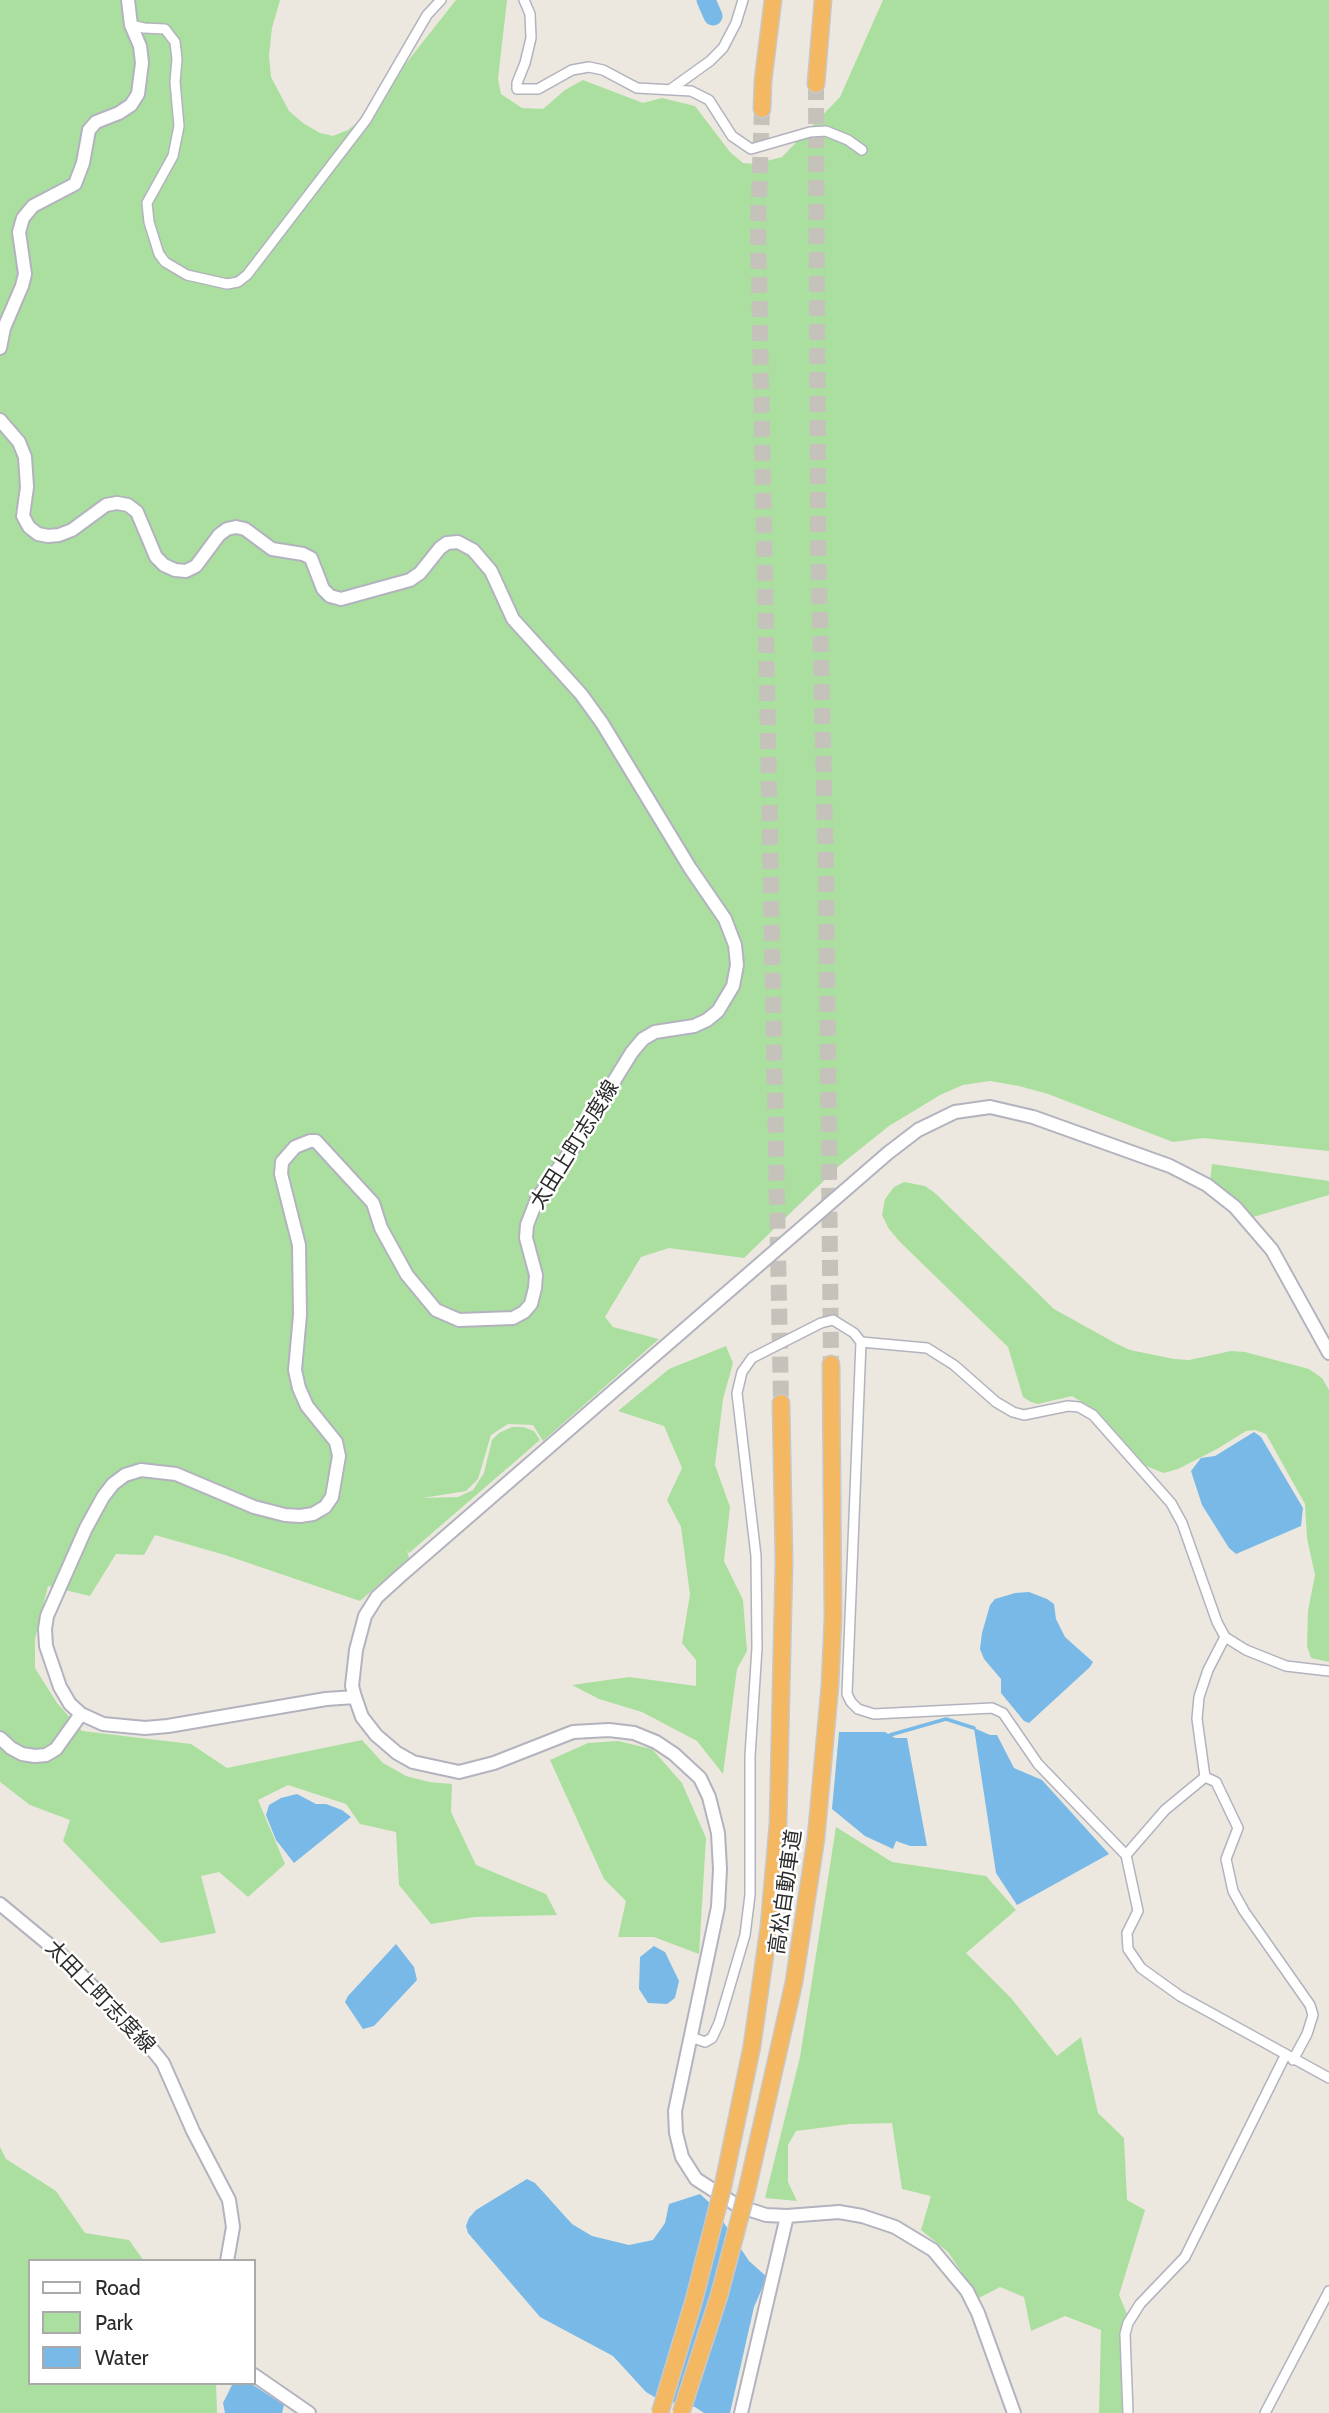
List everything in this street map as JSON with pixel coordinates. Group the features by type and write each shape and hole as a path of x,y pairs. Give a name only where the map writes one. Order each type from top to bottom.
{"highway":[{"path":"762,109 773,0"},
{"path":"816,84 823,0"},
{"name":"高松自動車道","path":"681,2413 719,2297 747,2190 794,1982 816,1838 830,1685 831,1364"},
{"name":"高松自動車道","path":"660,2413 694,2300 723,2186 752,2046 769,1926 778,1824 784,1562 781,1403"}],"main road":[{"path":"0,348 9,312 25,274 19,239 23,218 33,206 75,184 83,163 89,130 96,122 120,113 131,105 138,94 142,63 140,46 131,24 128,0"},
{"name":"太田上町志度線","path":"0,420 19,442 25,457 27,487 23,516 29,527 38,534 60,535 72,530 106,505 128,505 142,520 150,549 156,557 175,570 186,571 196,566 227,528 246,529 272,549 311,558 323,589 330,596 341,598 410,580 420,573 447,543 458,542 473,550 491,571 513,619 581,694 602,723 690,868 725,919 735,945 737,965 727,999 707,1020 681,1029 655,1032 643,1039 537,1199 527,1225 526,1238 536,1275 536,1288 531,1304 513,1318 459,1320 436,1310 407,1275 381,1228 373,1203 316,1141 295,1147 282,1162 281,1174 299,1245 300,1315 295,1370 307,1406 335,1442 339,1456 332,1497 325,1507 313,1514 300,1516 254,1507 176,1474 141,1469 125,1475 113,1484 86,1528 55,1596 45,1629 50,1662 60,1686 70,1704 81,1714"},
{"path":"1014,2413 978,2313 967,2291 933,2250 895,2227 862,2216 839,2212 766,2215 738,2206 696,2179 682,2157 676,2133 675,2111 718,1907 720,1869 718,1833 709,1797 700,1778 674,1754 656,1742 634,1732 609,1730 573,1732 494,1762 459,1772 435,1769 413,1762 397,1753 376,1735 362,1717 355,1697 352,1686 356,1650 365,1616 377,1597 888,1153 918,1130 955,1112 990,1107 1033,1116 1170,1166 1207,1185 1235,1207 1262,1236 1288,1275 1329,1353"},
{"path":"0,1738 22,1754 46,1755 56,1749 81,1714 103,1724 145,1728 326,1699 355,1697"},
{"name":"太田上町志度線","path":"0,1904 58,1952 138,2032 163,2063 193,2132 229,2200 233,2227 227,2259"},
{"path":"741,2413 787,2216"},
{"path":"256,2376 309,2413"}],"street":[{"path":"131,24 165,29 175,42 179,126 173,156 146,202 159,254 165,262 187,275 227,284 238,282 247,275 366,120 427,15 441,0"},
{"path":"524,0 530,14 531,38 517,89 538,89 572,70 589,66 603,70 637,88 691,92 709,100 732,136 751,149 810,132 826,131 848,140 862,150"},
{"path":"671,89 710,61 723,48 736,23 743,0"},
{"path":"691,2037 705,2042 712,2039 719,2023 745,1935 750,1895 750,1756 757,1648 755,1556 737,1393 742,1372 751,1358 821,1323 833,1320 854,1333 861,1342 847,1694 851,1702 858,1709 874,1714 992,1708 1003,1713 1038,1764 1126,1855 1138,1911 1127,1933 1128,1949 1142,1968 1180,1996 1329,2078"},
{"path":"861,1342 928,1348 954,1365 996,1402 1013,1412 1024,1415 1068,1406 1079,1407 1093,1415 1171,1503 1182,1524 1217,1622 1225,1637 1246,1650 1286,1666 1329,1671"},
{"path":"1205,1777 1197,1719 1199,1697 1208,1670 1225,1637"},
{"path":"1126,1855 1165,1810 1205,1777"},
{"path":"1128,2413 1125,2334 1128,2323 1139,2304 1185,2257 1289,2058 1307,2034 1313,2015 1310,2004 1244,1911 1233,1891 1226,1859 1238,1828 1216,1782 1205,1777"},
{"path":"1265,2413 1329,2291"}],"green space":[{"path":"0,0 280,0 272,28 269,55 271,77 289,111 320,133 333,136 348,130 362,119 456,0 507,0 498,79 501,94 522,108 543,109 565,90 583,80 643,103 662,98 695,106 730,152 743,163 755,164 782,157 840,97 883,0 1329,0 1329,1151 1203,1138 1173,1142 1048,1094 1019,1086 990,1081 963,1085 940,1095 889,1126 839,1166 744,1258 669,1248 641,1257 605,1317 613,1327 659,1339 543,1441 533,1425 508,1424 491,1435 478,1479 466,1491 423,1498 458,1497 473,1490 484,1473 492,1440 499,1433 512,1427 523,1427 534,1431 540,1440 409,1553 407,1550 409,1558 360,1601 225,1555 155,1535 144,1555 116,1554 90,1596 48,1586 35,1639 35,1668 57,1703 82,1731 191,1744 227,1768 362,1740 383,1763 406,1776 452,1784 451,1812 476,1865 546,1894 557,1915 475,1917 431,1924 399,1885 396,1832 360,1824 346,1804 288,1785 258,1800 285,1864 248,1897 219,1872 201,1876 216,1933 161,1943 63,1841 70,1820 30,1805 0,1782"},
{"path":"1212,1164 1329,1181 1329,1195 1253,1217 1210,1182"},
{"path":"904,1182 925,1186 935,1193 1054,1309 1117,1344 1130,1350 1189,1360 1231,1351 1245,1352 1309,1369 1322,1378 1329,1390 1329,1662 1311,1658 1307,1646 1308,1611 1315,1575 1307,1538 1305,1504 1266,1434 1255,1430 1246,1431 1178,1469 1164,1473 1146,1466 1099,1413 1072,1396 1038,1404 1023,1397 1008,1347 889,1229 882,1215 885,1199 894,1187"},
{"path":"726,1346 733,1363 723,1399 715,1465 730,1507 724,1561 743,1600 747,1651 737,1669 723,1774 697,1741 642,1712 599,1699 572,1685 629,1677 696,1686 696,1660 682,1643 690,1594 681,1527 667,1500 682,1468 664,1426 618,1411 669,1369"},
{"path":"618,1741 652,1749 682,1783 706,1838 699,1954 654,1937 618,1937 626,1901 604,1879 550,1760 588,1743"},
{"path":"836,1827 892,1862 986,1876 1016,1910 966,1953 1011,1998 1057,2056 1081,2037 1098,2113 1124,2138 1127,2200 1145,2210 1119,2295 1127,2314 1120,2337 1124,2400 1122,2413 1099,2413 1101,2330 1065,2316 1031,2331 1024,2297 1000,2287 979,2298 948,2252 921,2230 931,2196 902,2189 892,2123 850,2124 796,2131 788,2145 788,2182 797,2201 765,2198 800,2057"},
{"path":"0,2147 6,2159 56,2191 85,2233 129,2240 143,2259 28,2259 28,2385 216,2385 217,2413 0,2413"}],"water":[{"path":"1254,1432 1261,1437 1303,1508 1301,1526 1236,1554 1229,1548 1202,1505 1191,1471 1201,1458 1215,1456"},
{"path":"1029,1592 1054,1604 1056,1619 1065,1637 1093,1662 1029,1723 1024,1721 1001,1693 1001,1679 984,1659 980,1649 990,1605 995,1599"},
{"path":"974,1728 997,1735 1014,1768 1042,1780 1109,1854 1017,1905 996,1873"},
{"path":"839,1732 885,1732 895,1738 907,1738 927,1846 910,1846 896,1841 893,1849 865,1836 832,1809"},
{"path":"297,1794 316,1804 326,1804 342,1810 351,1817 294,1863 276,1840 266,1815 269,1805 281,1798"},
{"path":"396,1944 414,1967 417,1980 374,2026 363,2029 345,2002"},
{"path":"654,1946 665,1952 679,1981 675,1998 667,2004 648,2003 639,1989 640,1957"},
{"path":"527,2179 535,2183 572,2224 592,2236 629,2245 653,2240 665,2223 669,2204 700,2194 712,2205 749,2261 767,2277 754,2307 730,2413 704,2413 695,2407 658,2399 646,2392 613,2356 540,2317 468,2233 466,2226 476,2210"},
{"path":"232,2385 253,2385 284,2405 282,2413 225,2413 223,2403"}],"waterway":[{"path":"706,0 713,16"},
{"path":"890,1735 946,1719 974,1728"}],"tunnel":[{"path":"816,84 818,538 826,868 831,1364"},
{"path":"762,109 758,226 781,1403"}]}
